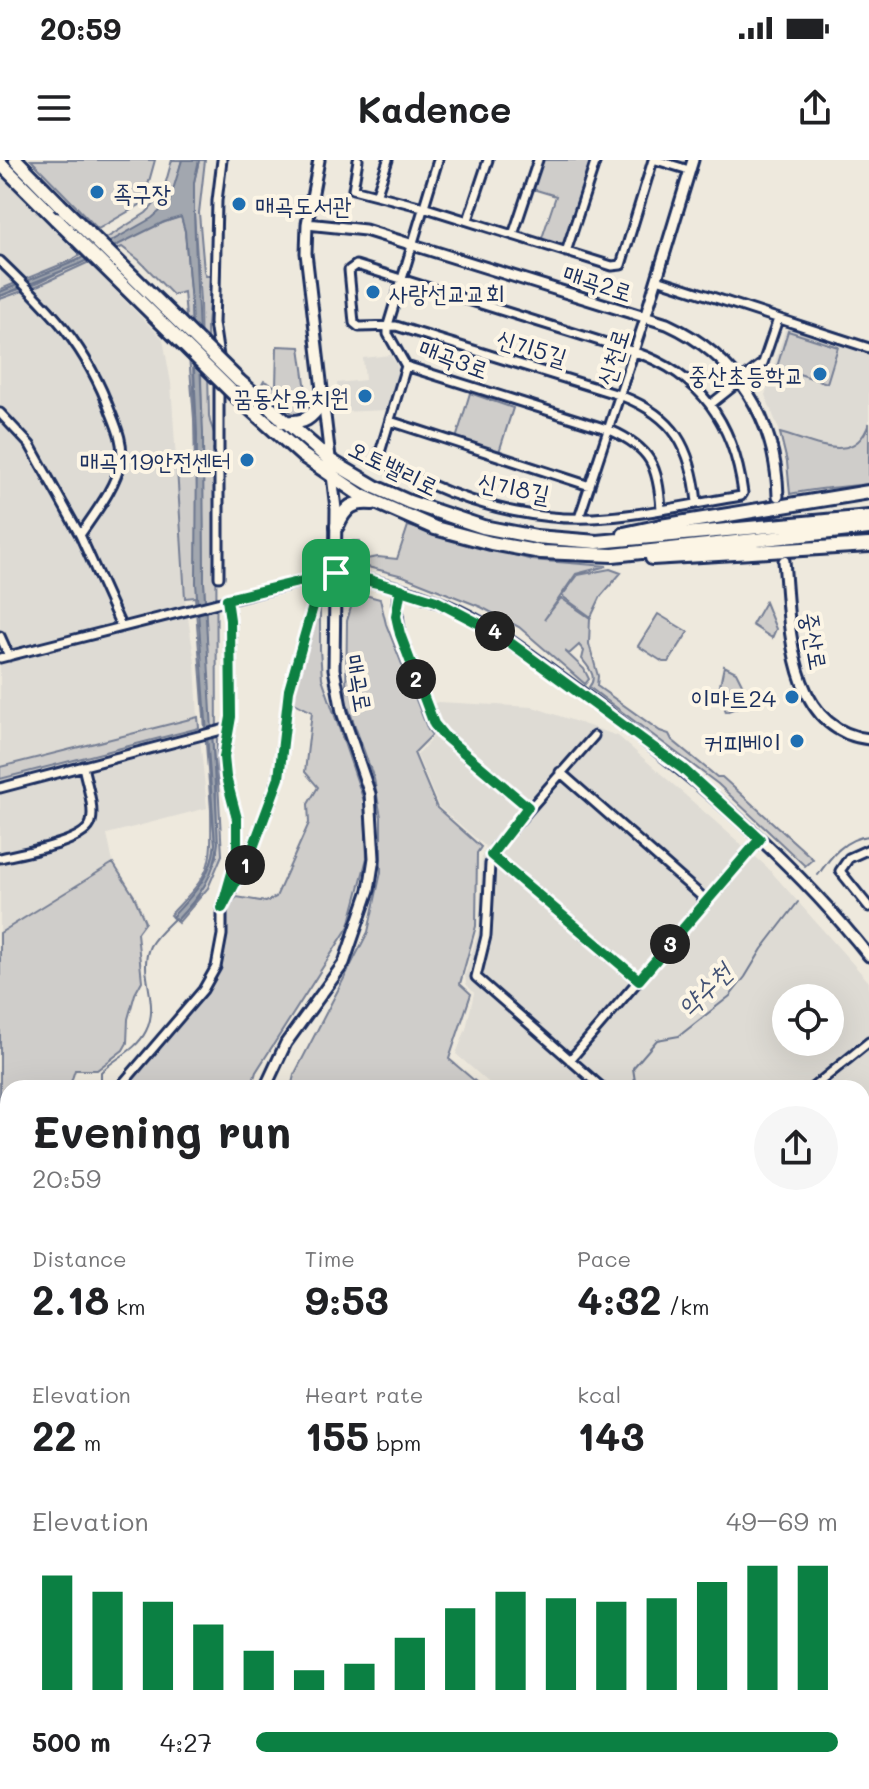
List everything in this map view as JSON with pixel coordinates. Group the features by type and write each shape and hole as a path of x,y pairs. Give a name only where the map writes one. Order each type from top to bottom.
{"highway":[{"name":"오토밸리로","path":"16,160 283,422 331,461 375,487 451,518 483,527 536,537 597,542 869,517"},
{"name":"오토밸리로","path":"0,163 234,394 302,455 374,503 435,528 541,552 613,555 869,528"},
{"path":"283,422 304,422 311,418 322,402"},
{"path":"597,542 661,526 869,492"},
{"path":"337,526 347,508 355,503 374,503"},
{"path":"613,555 668,558 869,545"}],"street":[{"path":"219,577 220,358 214,308 217,201 222,160"},
{"name":"매곡로","path":"269,1080 286,1043 344,963 357,932 372,874 374,840 370,794 342,712 334,669 337,526 308,281 307,224 319,160"},
{"path":"358,160 353,189 468,220 612,266 621,265 654,160 691,165"},
{"path":"377,193 388,160"},
{"path":"388,325 438,160"},
{"path":"468,220 488,160"},
{"path":"513,235 538,160"},
{"path":"566,252 596,160"},
{"name":"신천로","path":"579,518 622,396 691,165"},
{"name":"매곡2로","path":"307,224 365,230 411,243 667,324 701,343 741,381 753,400 769,435 777,467 778,496"},
{"path":"0,261 60,320 97,377 118,429 122,448 117,473 80,535"},
{"name":"신기5길","path":"401,279 356,265 349,270 354,323 359,327 388,325 622,396 657,413 676,433 689,459 697,502"},
{"path":"401,279 665,364 711,404 763,363 778,319"},
{"path":"657,279 869,348"},
{"name":"매곡3로","path":"388,325 388,334 406,366 610,430 633,441 648,456 657,475 661,509"},
{"name":"신기8길","path":"406,366 379,456 408,474 475,502 538,515 607,517 741,496 735,450 711,404"},
{"path":"0,413 30,445 80,535 121,626"},
{"path":"390,421 590,486"},
{"name":"중산로","path":"784,561 794,650 807,695 832,726 843,733 869,739"},
{"path":"0,636 4,657 336,573 401,589 456,609 531,656 683,769 828,907 869,956"},
{"path":"222,908 251,853 279,778 289,690 322,575"},
{"path":"401,589 396,616 400,634 434,724 528,807"},
{"path":"126,1080 213,977 222,935 222,908 237,855 237,819 224,757 226,729 231,717 230,620 223,600"},
{"path":"0,788 226,729"},
{"path":"593,1080 476,977 486,936 491,855 528,807 594,736"},
{"path":"0,858 76,839 87,831 92,820 83,766"},
{"path":"560,772 707,901"},
{"path":"570,1060 760,839"},
{"path":"869,849 849,858 840,871 869,907"},
{"path":"491,855 639,980"},
{"path":"822,1080 869,1042"}],"shaded area":[{"path":"31,160 155,160 143,203 98,229"},
{"path":"172,160 182,160 170,202 159,214 91,254 0,292 72,260 146,213 162,196"},
{"path":"182,160 199,160 194,182 194,213 203,433 204,582 218,843 213,866 204,885 176,921 172,917 206,875 215,844 196,583 197,434 191,303 181,217 164,222 79,264 0,296 0,292 76,261 152,218 169,203"},
{"path":"199,160 205,160 199,213 204,271 206,276 211,276 207,327 209,416 216,445 213,449 216,468 217,763 222,855 208,888 178,923 176,921 198,897 217,857 216,781 204,582 200,301 194,213 194,182"},
{"path":"542,160 592,160 563,247 541,241 556,196 533,189"},
{"path":"0,175 163,339 171,383 185,598 195,663 198,717 0,767"},
{"path":"181,216 191,303 204,703 215,844 206,875 172,917 170,915 202,878 210,858 211,845 195,597 185,598 177,468 195,467 184,292 173,295 122,247 39,285 0,299 0,296 39,282"},
{"name":"중산초등학교","path":"789,328 869,354 869,421 864,435 853,446 831,448 780,432 765,395 785,330"},
{"path":"788,331 838,347 827,383 777,367"},
{"path":"277,346 300,347 309,412 303,417 292,413 260,388 264,381 276,387"},
{"name":"꿈동산유치원","path":"391,355 399,369 387,410 340,412 337,383 365,380 363,358"},
{"path":"470,393 513,408 499,452 456,439"},
{"path":"869,423 869,484 790,494 780,433 831,448 843,448 854,444"},
{"path":"408,526 532,560 607,566 576,574 544,620 561,598 590,618 589,644 598,676 597,686 660,731 669,734 672,740 717,777 722,777 813,859 805,866 718,784 589,687 593,676 582,659 584,651 579,645 569,654 565,651 584,669 589,679 585,684 519,627 481,607 403,576 352,561 353,541 359,541 360,560 378,557 397,559"},
{"path":"610,569 621,573 601,596 591,617 562,596 578,575"},
{"path":"320,592 322,678 365,804 367,858 349,926 254,1080 129,1080 217,976 225,909 237,897 266,902 276,897 309,823 308,804 318,787 305,772 312,712 290,701"},
{"path":"361,594 380,599 386,624 432,735 414,753 437,808 481,847 477,853 476,926 460,984 471,994 449,1059 474,1080 293,1080 368,932 381,872 381,817 374,779 346,701 347,621 354,597"},
{"path":"765,602 776,629 772,638 752,625"},
{"path":"658,614 688,632 669,662 663,662 638,646"},
{"path":"724,666 736,672 745,690 736,708 726,712 719,690"},
{"path":"438,702 533,707 618,736 767,867 869,982 869,1080 486,1080 456,1054 466,1029 474,993 466,984 465,975 479,930 482,856 486,847 439,807 417,755 435,735 428,727 421,707"},
{"path":"198,717 199,728 0,779 0,767"},
{"path":"199,728 207,808 107,834 113,863 0,933 0,779"},
{"path":"113,863 134,896 145,922 137,933 142,981 128,1019 127,1043 123,1050 97,1070 75,1070 72,1080 0,1080 0,933"}],"waterway":[{"path":"818,875 846,844 869,836"},
{"name":"약수천","path":"635,1080 633,1068 657,1040 679,1036 730,996 798,902"},
{"path":"101,1080 101,1072 131,1049 146,1031 151,1009 147,956 155,938 175,918"}],"place":[{"name":"족구장","path":"97,192"},
{"name":"매곡도서관","path":"239,204"},
{"name":"사랑선교교회","path":"373,292"},
{"name":"중산초등학교","path":"820,374"},
{"name":"꿈동산유치원","path":"365,396"},
{"name":"매곡119안전센터","path":"247,460"},
{"name":"이마트24","path":"792,697"},
{"name":"커피베이","path":"797,741"}],"route":[{"path":"336,573 310,578 227,599 231,717 224,757 237,819 237,855 225,888 222,908 251,853 279,778 289,690 296,661 322,575 336,573 401,589 396,616 400,634 434,724 528,807 491,855 639,980 760,839 683,769 497,633 436,601 401,589 370,580 336,573"}]}
